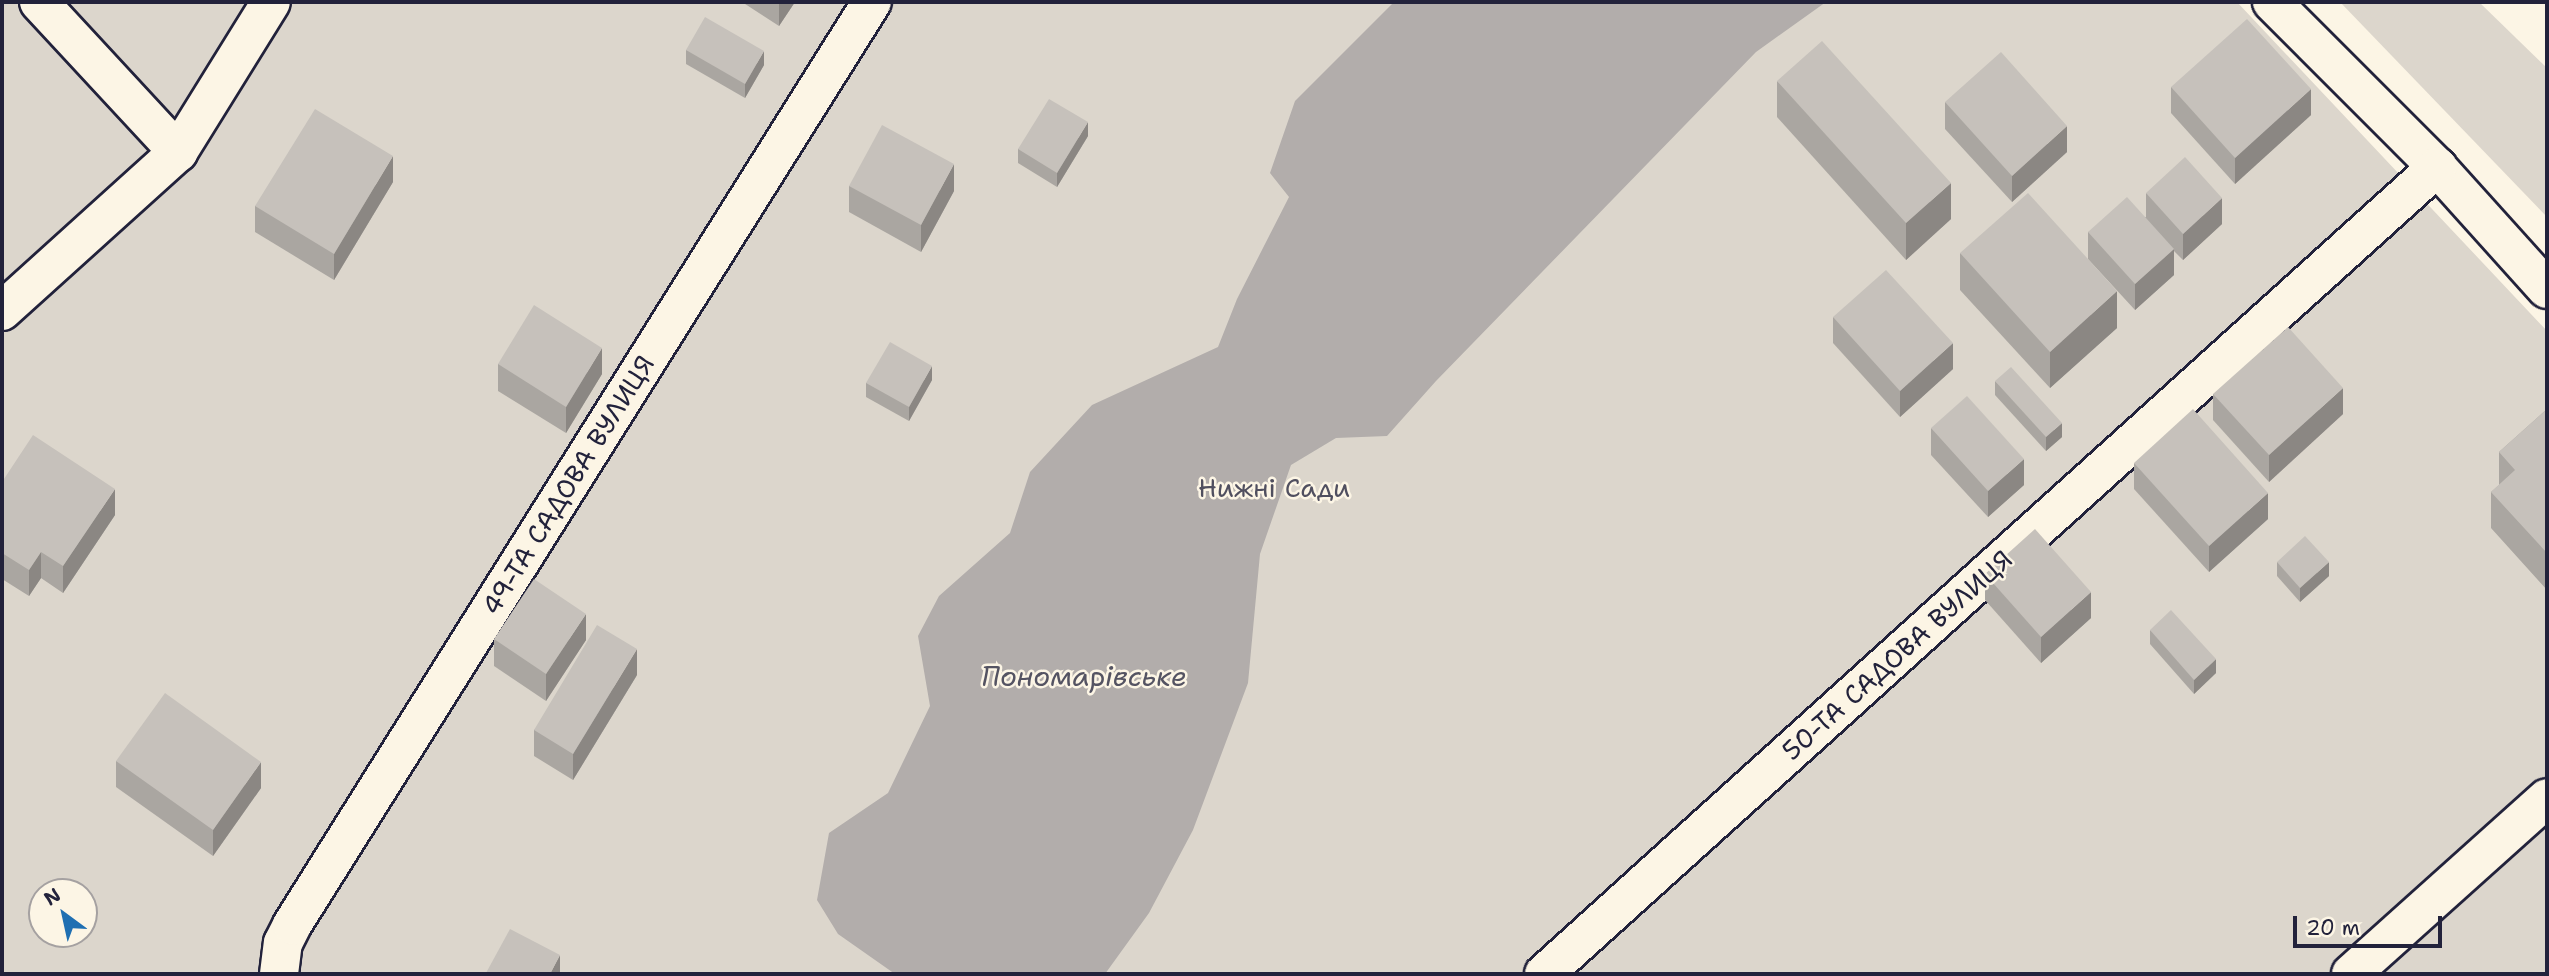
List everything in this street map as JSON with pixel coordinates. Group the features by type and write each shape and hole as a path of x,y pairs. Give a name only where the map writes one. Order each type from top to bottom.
{"street":[{"path":"38,2 178,152"},
{"path":"2,311 178,152 271,2"},
{"name":"49-ТА САДОВА ВУЛИЦЯ","path":"279,974 284,943 292,925 872,2"},
{"path":"2272,2 2437,167 2547,289"},
{"name":"50-ТА САДОВА ВУЛИЦЯ","path":"1544,974 2437,167"},
{"path":"2351,974 2547,798"}],"green space":[{"name":"Нижні Сади","path":"2,2 2237,2 2547,331 2547,974 2,974"},
{"path":"2340,2 2479,2 2547,68 2547,217"}],"water":[{"name":"Пономарівське","path":"1394,2 1826,2 1756,52 1436,381 1387,436 1336,438 1291,465 1260,554 1248,683 1193,830 1149,913 1105,974 895,974 838,934 817,900 829,833 888,793 930,706 918,636 939,596 1010,533 1030,472 1092,405 1218,347 1237,299 1289,197 1270,173 1295,101"}],"building":[{"path":"705,17 764,51 745,84 686,50"},
{"path":"2247,19 2311,89 2235,158 2171,87"},
{"path":"1822,41 1951,183 1906,223 1777,81"},
{"path":"2001,52 2067,126 2012,176 1945,102"},
{"path":"1049,99 1088,122 1057,173 1018,149"},
{"path":"315,109 393,156 334,254 255,206"},
{"path":"882,125 954,164 921,225 849,186"},
{"path":"2185,157 2222,198 2183,234 2146,193"},
{"path":"2028,193 2117,291 2050,352 1960,253"},
{"path":"2127,197 2174,249 2135,284 2088,232"},
{"path":"1886,270 1953,343 1900,391 1833,317"},
{"path":"534,305 602,348 566,407 498,364"},
{"path":"2288,327 2343,388 2269,455 2213,394"},
{"path":"890,342 932,366 909,407 866,383"},
{"path":"2011,367 2062,423 2046,437 1995,381"},
{"path":"1967,396 2024,459 1988,491 1931,428"},
{"path":"2193,409 2268,493 2209,546 2134,463"},
{"path":"2547,409 2547,553 2491,492 2515,470 2499,452"},
{"path":"33,435 115,489 63,566 41,552 29,570 2,553 2,482"},
{"path":"2035,529 2091,592 2041,637 1985,574"},
{"path":"2305,536 2329,562 2300,588 2277,562"},
{"path":"534,579 586,614 546,674 494,639"},
{"path":"2171,610 2216,659 2194,680 2150,630"},
{"path":"597,625 637,649 573,754 534,730"},
{"path":"165,693 261,762 213,830 116,761"},
{"path":"510,929 560,955 550,974 486,973"}]}
